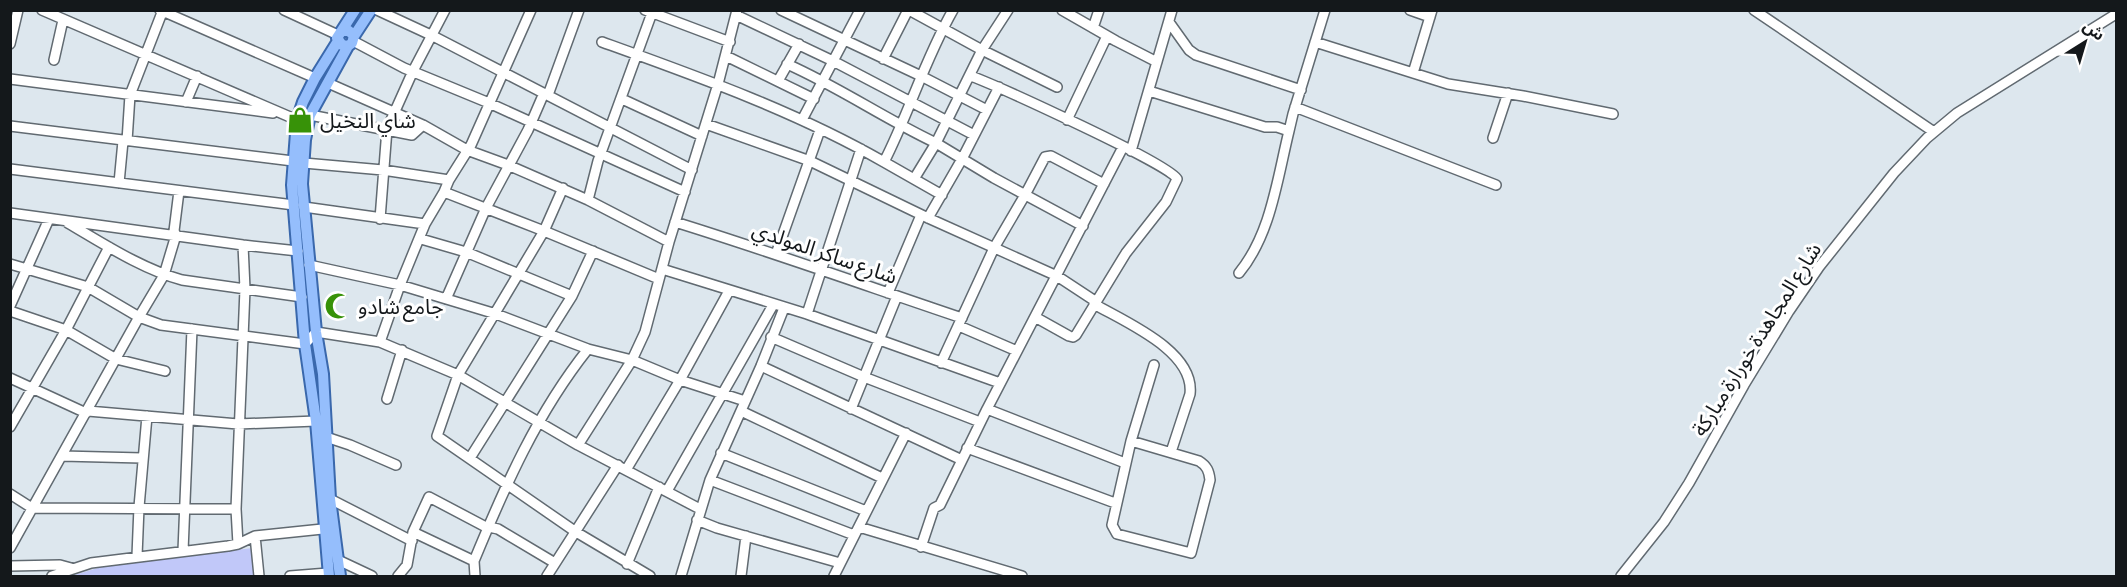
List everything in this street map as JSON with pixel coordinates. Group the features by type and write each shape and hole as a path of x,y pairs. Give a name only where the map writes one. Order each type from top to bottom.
{"main road":[{"path":"298,162 310,115 328,83 355,10"},
{"path":"340,576 329,528 306,344 298,251 297,120 315,78 345,38 371,10"},
{"path":"299,206 323,374 330,499 329,575"}],"street":[{"path":"10,44 18,10"},
{"path":"42,10 297,120"},
{"path":"284,10 413,71 685,192"},
{"path":"377,10 504,72 692,170"},
{"path":"380,219 387,129 413,71 445,10"},
{"path":"380,342 425,224 467,150 531,10"},
{"path":"446,299 486,208 546,94 579,10"},
{"path":"781,10 987,110"},
{"path":"802,120 860,10"},
{"path":"883,59 908,10 1057,87"},
{"path":"884,162 902,127 910,102 942,29 953,10"},
{"path":"914,179 936,143 982,50 1008,10"},
{"path":"1062,10 1157,62"},
{"path":"1093,28 1099,10"},
{"path":"921,547 934,508 940,505 980,422 1104,184 1127,149 1149,91 1172,10"},
{"path":"1239,273 1252,258 1265,228 1295,107 1325,10"},
{"path":"1410,10 1431,14 1413,73"},
{"path":"1754,10 1934,132"},
{"path":"2101,10 2112,17"},
{"path":"119,183 130,95 162,11 315,78"},
{"path":"588,200 601,154 622,99 650,11 730,42"},
{"path":"578,445 632,360 645,332 737,13 974,135"},
{"name":"شارع المجاهدة خورارة مباركة","path":"1621,576 1664,522 1689,483 1743,385 1819,267 1894,172 1934,132 1979,98 2112,17"},
{"path":"54,60 63,20"},
{"path":"1169,22 1196,56 1301,90"},
{"path":"1066,120 1107,36"},
{"path":"602,42 718,84 802,120 861,149 942,195"},
{"path":"1315,42 1448,84 1508,93 1612,114"},
{"path":"778,81 799,44"},
{"path":"726,56 814,99"},
{"path":"787,64 823,80 902,127 936,143 1083,226"},
{"path":"186,102 197,76"},
{"path":"971,76 999,87 1127,149 1169,171 1177,179 1161,210 1126,253 1095,302 1080,331 1073,337 1035,317"},
{"path":"10,79 284,114"},
{"path":"328,83 423,125 467,150 563,188 669,243"},
{"path":"851,409 880,340 893,295 925,217 942,195 999,87"},
{"path":"1149,91 1265,127 1277,127 1289,131"},
{"path":"1493,138 1508,93"},
{"path":"622,99 702,136"},
{"path":"1295,107 1496,185"},
{"path":"310,115 412,135 423,125"},
{"path":"706,124 810,161 925,217 1057,276 1167,349 1181,363 1191,387 1171,452"},
{"path":"10,126 449,180"},
{"path":"776,254 820,130"},
{"path":"807,314 861,149"},
{"path":"941,363 994,248 1045,157 1049,155 1104,184"},
{"path":"10,168 425,224"},
{"path":"563,188 544,231 458,375 437,436 576,532 650,576"},
{"path":"10,548 164,275 176,235 174,231 179,191"},
{"path":"444,192 659,279"},
{"path":"10,213 298,251"},
{"path":"49,219 10,309 66,330 116,359 165,371"},
{"path":"64,220 109,247 164,275 182,280 302,297"},
{"name":"شارع ساكر المولدي","path":"675,222 893,295 961,322 1017,351"},
{"path":"421,239 466,252 572,296"},
{"path":"238,544 236,509 243,336 243,245"},
{"path":"10,427 66,330 109,247"},
{"path":"470,458 572,296 593,251"},
{"path":"10,264 88,287 139,317 161,325 306,344 316,332 380,342 458,375 578,445 700,509"},
{"path":"309,265 400,285 496,314 588,349 632,360 680,380 745,401"},
{"path":"662,269 807,314 1000,383"},
{"path":"547,576 680,380 729,291"},
{"path":"627,564 663,489 723,395 774,305"},
{"path":"681,576 710,480 784,308"},
{"path":"183,551 192,329"},
{"path":"771,337 864,377 980,422"},
{"path":"475,576 474,561 507,483 538,422 565,378 588,349"},
{"path":"387,399 402,350"},
{"path":"1131,441 1199,461 1210,472 1210,480 1191,553 1117,534 1112,525 1125,463 1131,441 1154,365"},
{"path":"760,366 962,460"},
{"path":"10,378 87,412 238,424 316,421"},
{"path":"987,409 1125,463"},
{"path":"741,411 882,478"},
{"path":"137,556 142,458 147,416"},
{"path":"834,576 906,433"},
{"path":"326,437 396,465"},
{"path":"967,448 1115,503"},
{"path":"722,453 866,511"},
{"path":"62,456 142,458"},
{"path":"710,480 856,531 1022,576"},
{"path":"10,494 32,508 236,509"},
{"path":"399,576 407,565 412,536 429,497 484,526 498,529 555,563"},
{"path":"330,499 474,561"},
{"path":"697,520 840,563"},
{"path":"52,576 91,563 238,544 255,536 329,528"},
{"path":"255,536 259,576"},
{"path":"741,576 746,536"},
{"path":"338,560 372,576"},
{"path":"10,566 60,565 71,568"},
{"path":"290,576 329,575"}],"shaded area":[{"path":"253,548 257,576 71,576 111,564"}],"place":[{"name":"شاي النخيل","path":"300,120"},
{"name":"جامع شادو","path":"338,306"}]}
